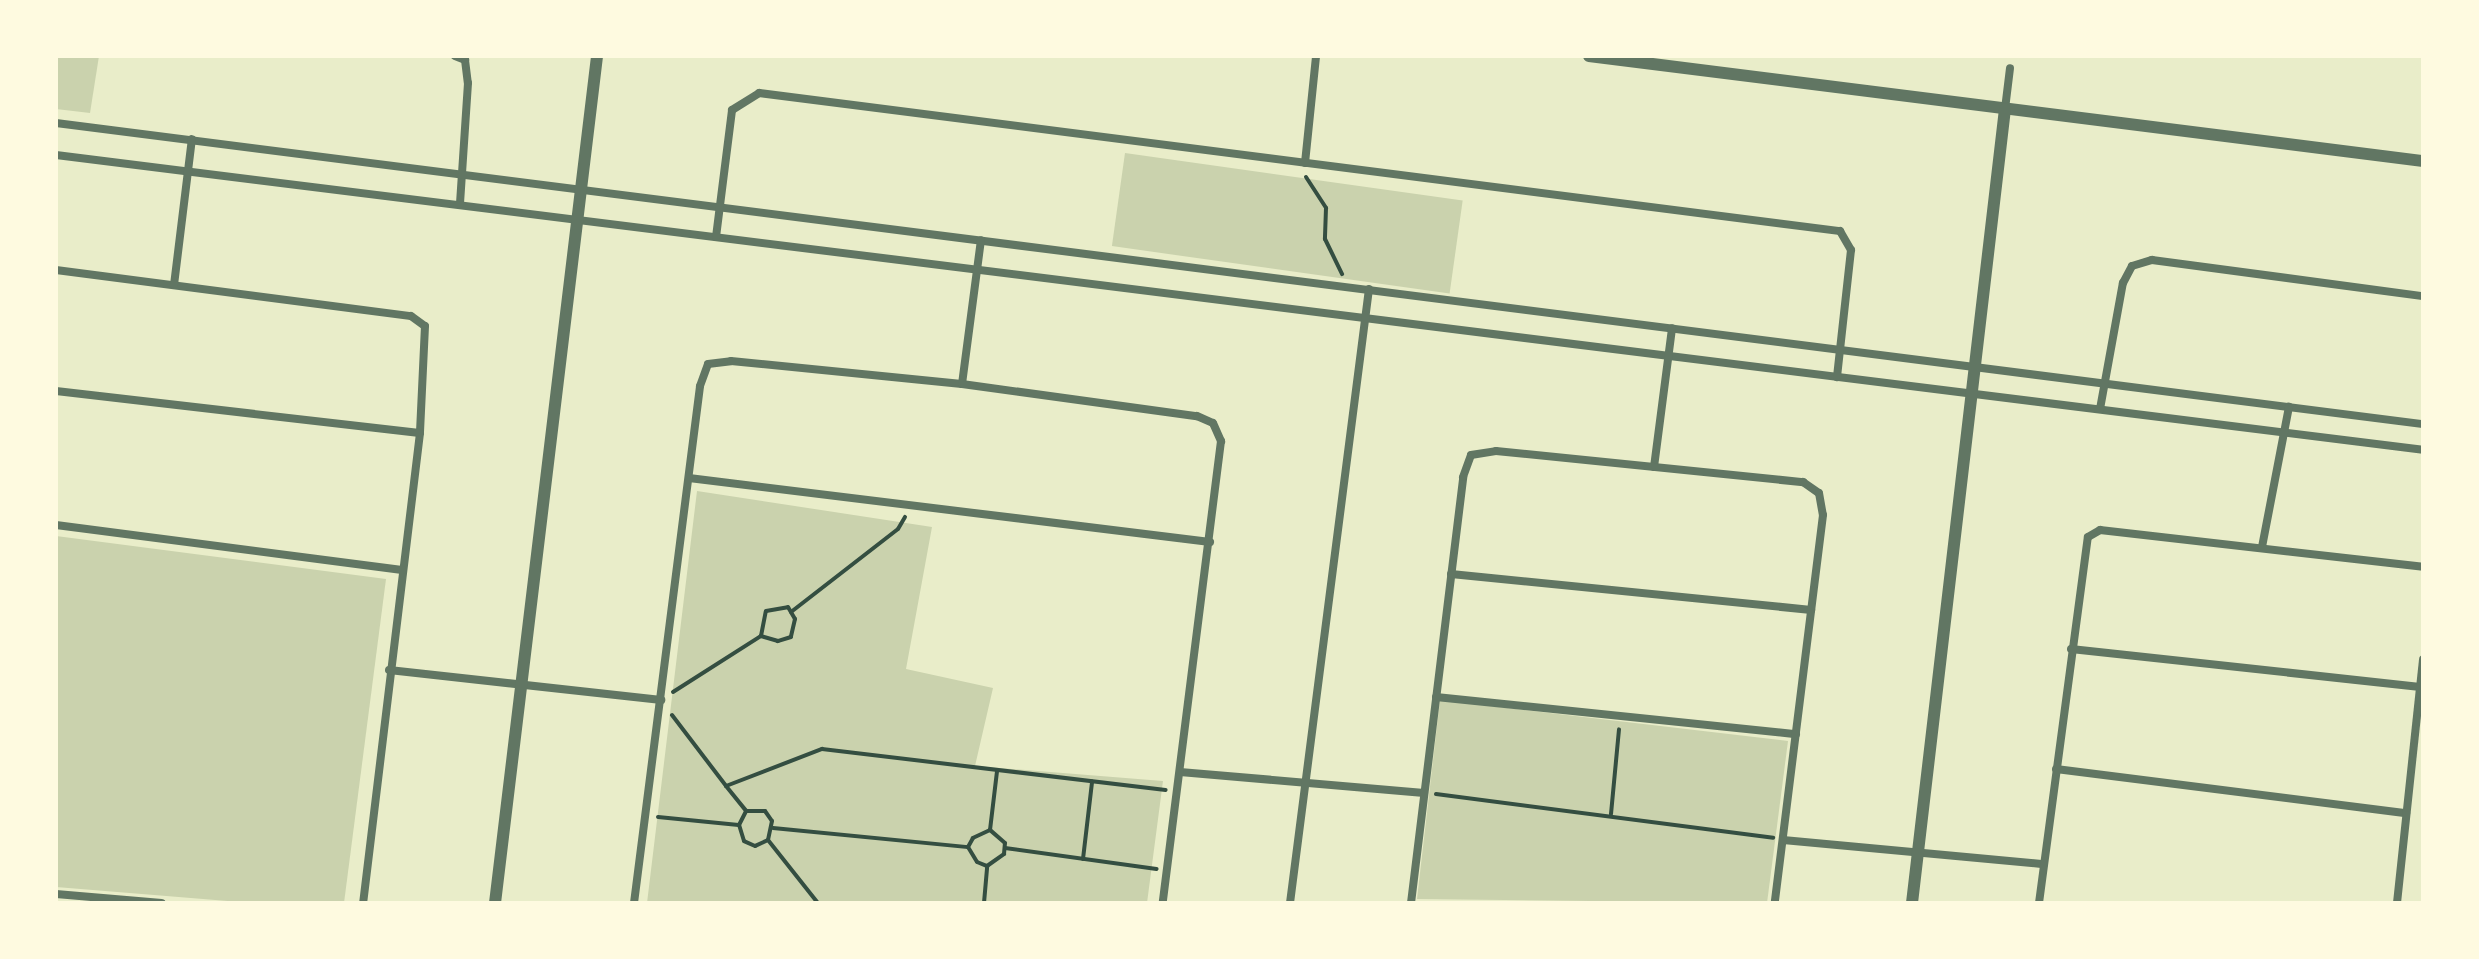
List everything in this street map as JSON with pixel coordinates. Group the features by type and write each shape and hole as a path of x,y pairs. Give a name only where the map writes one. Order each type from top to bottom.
{"street":[{"path":"455,56 465,60 468,83 460,205"},
{"path":"495,903 597,56"},
{"path":"1305,163 1316,56"},
{"path":"1589,56 2423,161"},
{"path":"1912,903 2010,68"},
{"path":"716,237 732,110 759,93 1840,231 1851,250 1837,377"},
{"path":"56,123 2423,424"},
{"path":"174,285 192,139"},
{"path":"56,155 2423,450"},
{"path":"962,384 981,240"},
{"path":"2100,409 2123,283 2132,266 2152,260 2423,296"},
{"path":"56,270 411,316 425,326 427,349 420,433 363,903"},
{"path":"1290,903 1369,289"},
{"path":"1654,467 1672,328"},
{"path":"634,903 700,386 708,364 731,361 962,384 1197,416 1213,423 1221,441 1163,903"},
{"path":"56,391 420,433"},
{"path":"2262,547 2289,407"},
{"path":"1411,903 1463,477 1471,455 1496,451 1803,482 1819,493 1823,515 1775,903"},
{"path":"689,478 1210,542"},
{"path":"56,525 402,570"},
{"path":"2039,903 2088,537 2100,530 2423,567"},
{"path":"1451,574 1811,610"},
{"path":"2071,649 2418,687"},
{"path":"2397,903 2423,659"},
{"path":"389,670 661,700"},
{"path":"1436,697 1796,734"},
{"path":"2056,769 2406,813"},
{"path":"1180,772 1424,793"},
{"path":"1783,840 2044,864"},
{"path":"56,894 162,903"}],"path":[{"path":"1305,163 1303,171 1326,208 1325,239 1349,287"},
{"path":"791,612 898,529 912,505"},
{"path":"746,811 661,700 761,636 766,611 788,607 795,619 791,637 778,641 761,636"},
{"path":"1611,814 1620,716"},
{"path":"726,786 822,749 1178,792"},
{"path":"990,830 997,771"},
{"path":"1083,859 1092,782"},
{"path":"1424,793 1611,814 1783,840"},
{"path":"746,811 765,811 773,828 768,840 755,846 744,841 739,825 746,811"},
{"path":"645,816 739,825"},
{"path":"773,828 968,847"},
{"path":"990,830 1001,835 1005,848 999,860 987,866 977,862 968,847 973,838 990,830"},
{"path":"768,840 818,903"},
{"path":"1005,848 1168,870"},
{"path":"984,903 987,866"}],"green space":[{"path":"56,56 99,56 90,113 56,109"},
{"path":"1125,153 1463,200 1450,294 1112,246"},
{"path":"697,491 932,527 906,669 993,688 975,766 1163,781 1147,903 647,903"},
{"path":"56,536 386,579 344,903 252,903 56,887"},
{"path":"1440,700 1788,741 1767,903 1417,899"}]}
